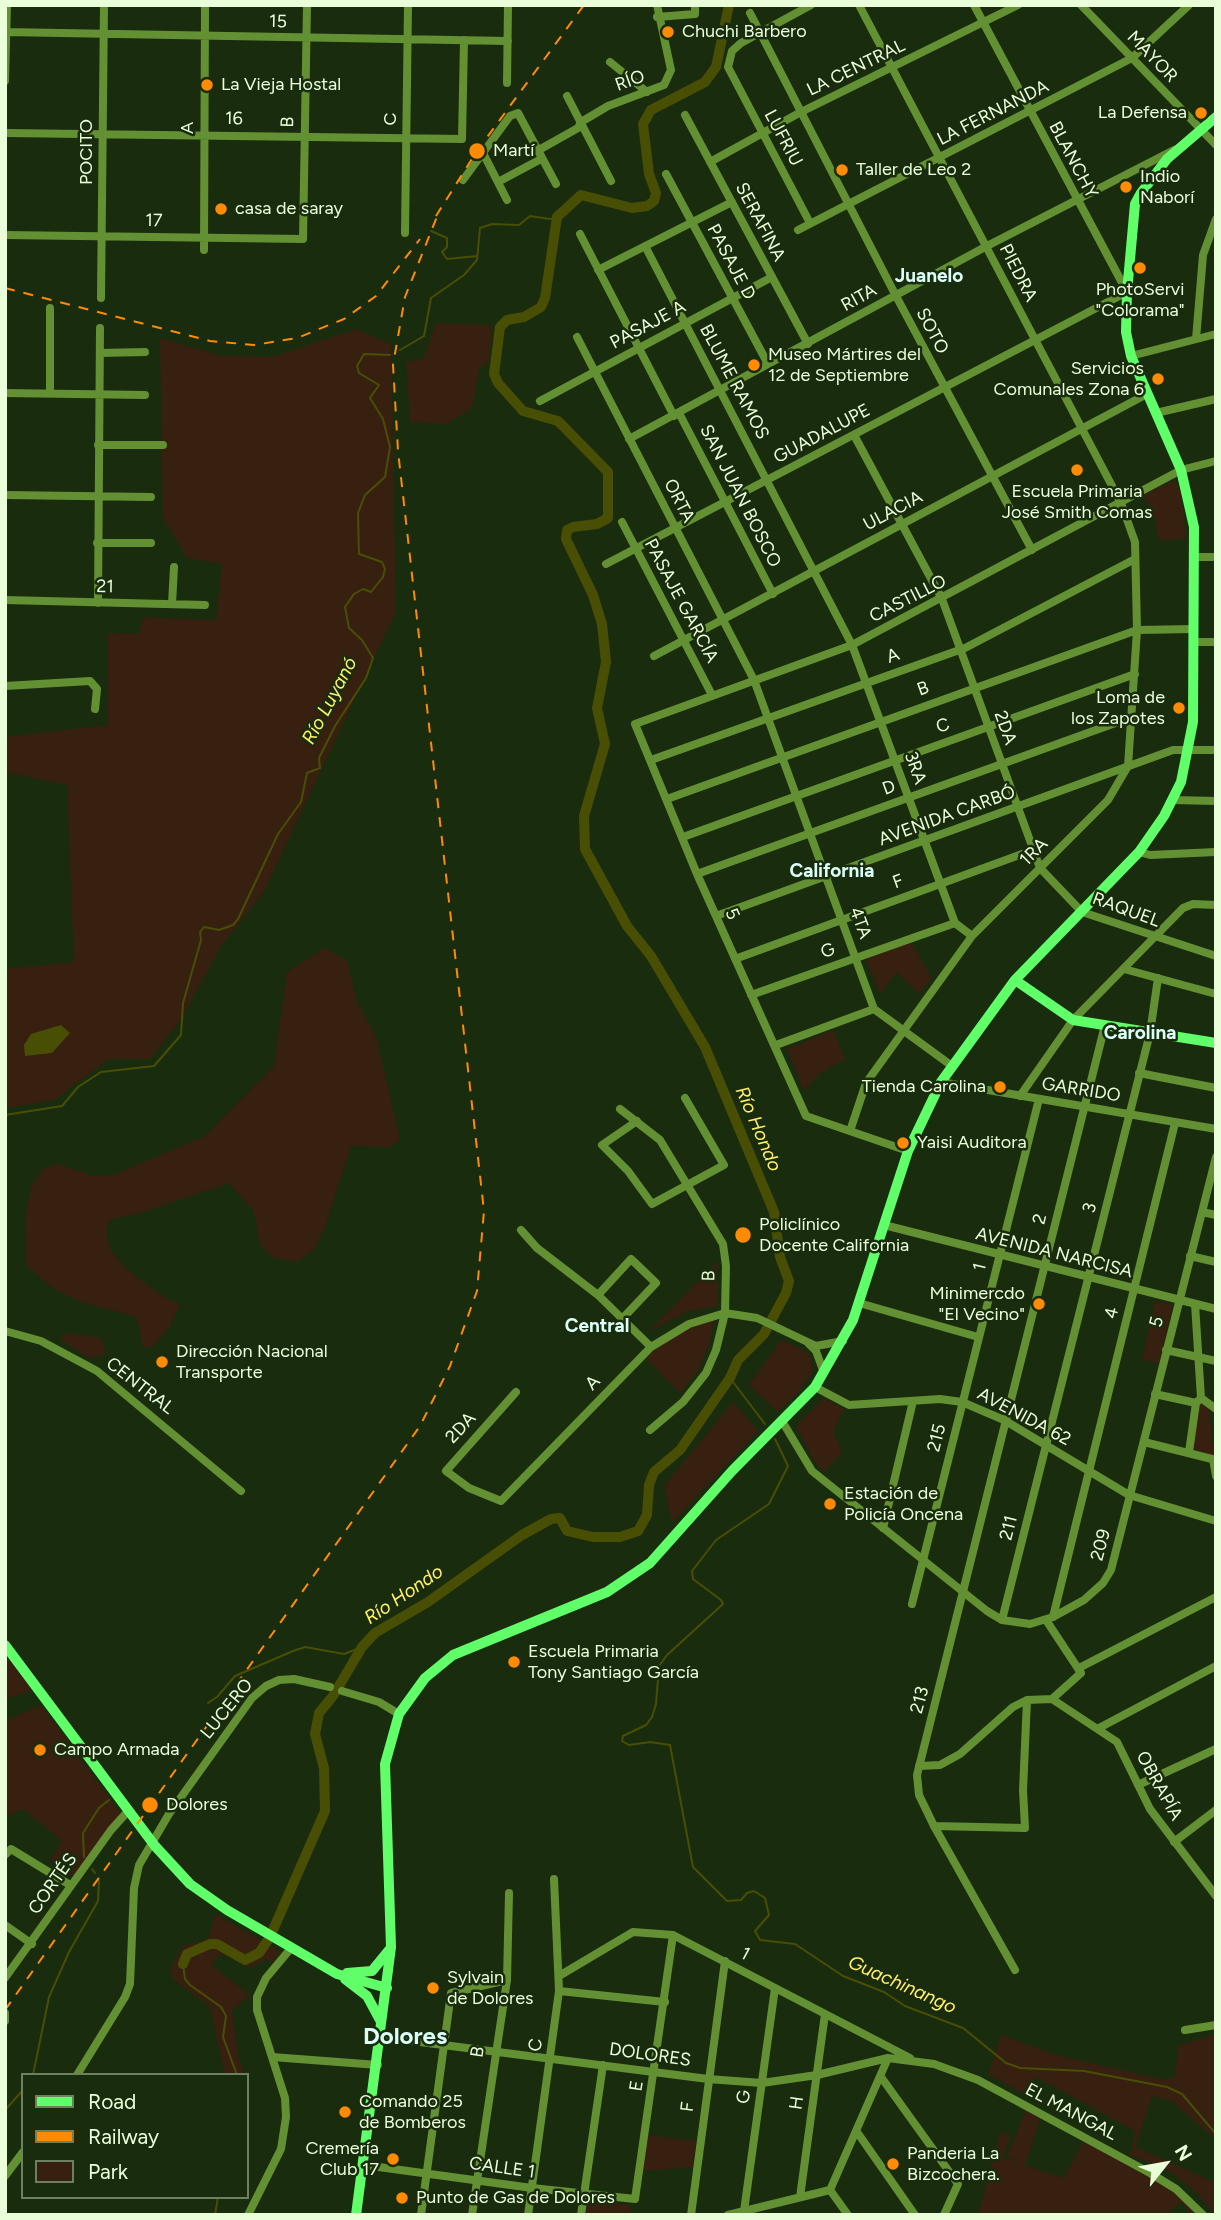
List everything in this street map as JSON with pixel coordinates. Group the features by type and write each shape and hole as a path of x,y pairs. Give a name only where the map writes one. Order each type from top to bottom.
{"main road":[{"path":"356,2215 378,2065 391,1947 385,1764 389,1739 399,1714 425,1678 453,1655 607,1592 634,1575 677,1535 762,1440 816,1387 843,1341 859,1303 908,1151 941,1083 1015,980 1139,852 1172,800 1189,751 1194,722 1195,557 1191,503 1181,470 1131,356 1126,332 1127,292 1135,204 1151,177 1180,147 1216,117"},
{"path":"1015,980 1073,1020 1216,1043"},
{"path":"6,1647 174,1869 209,1899 337,1974 367,1996 382,2031"},
{"path":"337,1974 372,1971 391,1947"},
{"path":"337,1974 387,1988"}],"street":[{"path":"5,81 7,5"},
{"name":"POCITO","path":"100,298 104,5"},
{"name":"A","path":"204,250 205,5"},
{"name":"B","path":"303,239 307,5"},
{"name":"C","path":"405,233 408,5"},
{"path":"507,83 508,5"},
{"name":"RÍO","path":"498,182 578,128 581,122 608,106 664,85 671,70 657,17 657,5"},
{"path":"657,17 695,14 695,5"},
{"path":"760,32 811,5"},
{"name":"PIEDRA","path":"859,5 1121,503 1135,542 1135,559"},
{"name":"BLANCHY","path":"974,5 1075,199 1127,292"},
{"name":"LA CENTRAL","path":"710,162 801,112 1018,5"},
{"name":"MAYOR","path":"1081,5 1216,145"},
{"name":"LA FERNANDA","path":"798,230 1132,58 1189,5"},
{"name":"SOTO","path":"750,13 896,296 1032,550"},
{"name":"15","path":"6,32 508,41"},
{"name":"LUFRIU","path":"760,32 732,51 728,67 810,223"},
{"name":"16","path":"5,133 462,139 464,40"},
{"path":"610,62 647,92"},
{"path":"567,96 611,181"},
{"path":"463,180 510,116 518,113 556,184"},
{"name":"SERAFINA","path":"685,115 808,344"},
{"name":"RITA","path":"629,439 1075,199 1180,147"},
{"path":"483,153 507,200"},
{"name":"PASAJE D","path":"666,174 768,364"},
{"path":"598,270 732,202"},
{"path":"1196,339 1203,255 1216,219"},
{"name":"SAN JUAN BOSCO","path":"580,234 638,348 726,503 773,594"},
{"name":"17","path":"5,235 303,239"},
{"name":"BLUME RAMOS","path":"645,246 852,645"},
{"name":"PASAJE A","path":"540,401 772,277"},
{"name":"GUADALUPE","path":"606,565 1127,292"},
{"path":"50,308 50,393"},
{"path":"98,603 100,328"},
{"path":"1131,356 1216,334"},
{"name":"ORTA","path":"577,337 754,680"},
{"path":"100,353 145,352"},
{"path":"5,393 145,395"},
{"name":"ULACIA","path":"654,656 1147,394"},
{"path":"1156,413 1216,399"},
{"path":"854,435 942,599"},
{"path":"98,445 163,445"},
{"name":"CASTILLO","path":"635,723 852,645 1181,470 1216,461"},
{"path":"5,495 151,496"},
{"name":"PASAJE GARCÍA","path":"622,522 712,695"},
{"path":"97,543 151,542"},
{"path":"1195,557 1216,557"},
{"name":"A","path":"651,760 960,649 1135,559"},
{"name":"1RA","path":"850,1131 866,1083 972,936 1108,800 1128,766 1137,630 1135,559"},
{"path":"172,604 174,567"},
{"name":"2DA","path":"942,599 1040,868"},
{"name":"21","path":"5,600 205,605"},
{"name":"B","path":"667,799 1137,630 1194,629"},
{"path":"1195,642 1216,642"},
{"name":"3RA","path":"852,645 955,923"},
{"name":"C","path":"682,837 1135,674"},
{"name":"4TA","path":"754,680 874,1009"},
{"path":"5,686 90,681 97,689 95,709"},
{"name":"D","path":"697,874 1132,717"},
{"name":"5","path":"635,723 697,874 806,1116 850,1131"},
{"name":"AVENIDA CARBÓ","path":"716,916 1173,750 1216,750"},
{"path":"1172,800 1216,801"},
{"name":"F","path":"734,959 1033,850"},
{"path":"1139,852 1150,855 1216,852"},
{"name":"RAQUEL","path":"1040,868 1082,912 1154,938 1216,956"},
{"path":"1020,1096 1073,1020 1183,908 1193,904 1216,905"},
{"path":"955,923 972,936"},
{"name":"G","path":"751,995 955,923"},
{"path":"1124,969 1216,994"},
{"name":"3","path":"1046,1445 1150,1032 1158,978"},
{"path":"776,1045 874,1009 952,1066"},
{"name":"2","path":"1004,1420 1105,1025"},
{"path":"1139,1073 1216,1088"},
{"name":"GARRIDO","path":"941,1083 1216,1129"},
{"path":"637,1121 603,1145 628,1171 652,1204 722,1167 724,1162 685,1098"},
{"name":"1","path":"962,1402 1039,1099"},
{"name":"B","path":"620,1109 660,1140 723,1244 725,1313 716,1350 706,1373 683,1402 650,1430"},
{"name":"4","path":"1049,1619 1175,1123"},
{"path":"850,1131 908,1151"},
{"name":"5","path":"1129,1495 1216,1157"},
{"path":"1202,1212 1216,1215"},
{"name":"AVENIDA NARCISA","path":"884,1225 1216,1309"},
{"path":"521,1230 537,1248 598,1295 651,1347"},
{"path":"1190,1256 1216,1262"},
{"path":"598,1295 631,1259 640,1267 656,1283 622,1319"},
{"path":"859,1303 978,1337"},
{"path":"1189,1452 1199,1400 1195,1304"},
{"path":"725,1313 762,1321 816,1346 843,1341"},
{"name":"A","path":"501,1501 651,1347 689,1324 725,1313"},
{"name":"CENTRAL","path":"5,1331 41,1341 97,1371 241,1491"},
{"path":"807,1342 816,1351 824,1374"},
{"path":"1166,1350 1216,1361"},
{"name":"AVENIDA 62","path":"816,1387 849,1405 913,1401 962,1402 1004,1420 1129,1495"},
{"name":"2DA","path":"501,1501 469,1488 446,1471 447,1466 516,1392"},
{"path":"1155,1394 1199,1400 1216,1409"},
{"path":"883,1528 913,1401"},
{"name":"215","path":"912,1604 962,1402"},
{"name":"213","path":"1004,1420 917,1774 919,1795 934,1826 1015,1970"},
{"path":"780,1424 812,1471 961,1590 1002,1619 1024,1624 1049,1619 1080,1670"},
{"path":"1144,1442 1214,1460 1216,1476"},
{"name":"211","path":"1002,1619 1046,1445"},
{"path":"1129,1495 1216,1521"},
{"name":"209","path":"1049,1619 1084,1600 1103,1583 1111,1570 1129,1495"},
{"path":"919,1766 940,1765 960,1754 1013,1707 1027,1700 1052,1699 1080,1670 1216,1597"},
{"path":"1099,1728 1216,1666"},
{"name":"LUCERO","path":"78,2073 125,1997 130,1984 134,1888 139,1865 151,1841 236,1721 266,1686 279,1680 294,1679 330,1687"},
{"path":"342,1691 379,1702 399,1714"},
{"name":"OBRAPÍA","path":"1052,1699 1117,1742 1150,1809 1216,1896"},
{"path":"934,1826 1026,1828 1023,1790 1027,1700"},
{"path":"1138,1785 1216,1749"},
{"name":"CORTÉS","path":"5,1978 32,1944 70,1885 129,1810"},
{"path":"1174,1842 1216,1810"},
{"path":"8,1852 70,1885"},
{"name":"C","path":"528,2215 559,1991 554,1879"},
{"name":"B","path":"472,2215 494,2050 507,1980 509,1893"},
{"path":"5,1925 32,1944"},
{"name":"1","path":"559,1976 633,1932 673,1936 913,2060"},
{"name":"E","path":"635,2199 673,1936"},
{"path":"248,2215 282,2149 285,2133 285,2098 257,2010 257,1997 287,1945"},
{"name":"F","path":"691,2215 724,1961"},
{"path":"421,2215 451,1993 507,1980"},
{"name":"G","path":"744,2211 775,1988"},
{"path":"559,1991 665,2002"},
{"path":"5,2013 5,2021"},
{"name":"H","path":"800,2197 825,2014"},
{"path":"1185,2030 1216,2025"},
{"name":"DOLORES","path":"382,2031 444,2045 708,2079 762,2083 817,2075 888,2058 913,2060"},
{"path":"272,2057 378,2065"},
{"path":"830,2190 888,2058"},
{"name":"EL MANGAL","path":"913,2060 934,2064 978,2080 1099,2144 1177,2189 1203,2215"},
{"path":"582,2215 603,2065"},
{"path":"881,2077 958,2184 944,2215"},
{"path":"857,2132 915,2215"},
{"path":"5,2176 21,2155"},
{"name":"CALLE 1","path":"364,2165 635,2199"},
{"path":"728,2215 830,2190"},
{"path":"830,2190 848,2215"}],"green space":[{"path":"436,323 492,325 489,361 480,367 472,408 447,424 410,422 406,362 423,359"},
{"path":"356,329 391,344 396,612 264,891 221,946 182,1018 150,1059 109,1059 54,1100 5,1108 5,969 74,962 67,785 5,772 5,737 107,725 108,633 138,634 144,617 216,620 222,564 187,558 163,518 160,338 223,356 272,357"},
{"path":"1175,480 1181,493 1186,538 1159,541 1155,518 1144,495"},
{"path":"911,942 932,978 919,994 897,972 880,993 865,957"},
{"path":"325,948 347,961 357,1002 376,1037 400,1139 390,1147 351,1146 324,1230 314,1250 297,1262 271,1257 260,1244 254,1212 229,1183 140,1213 109,1220 106,1232 110,1249 123,1266 159,1294 180,1305 169,1328 151,1348 143,1347 137,1317 81,1302 51,1287 26,1265 25,1214 32,1185 44,1168 59,1164 90,1175 113,1175 205,1136 274,1066 287,972"},
{"path":"833,1030 845,1059 819,1074 804,1091 787,1049"},
{"path":"718,1261 718,1306 688,1311 648,1332"},
{"path":"1155,1301 1173,1305 1159,1363 1142,1360"},
{"path":"714,1319 709,1345 698,1370 680,1393 646,1359 664,1341 694,1325"},
{"path":"69,1333 101,1338 106,1351 102,1356 89,1358 59,1339"},
{"path":"781,1340 805,1351 811,1357 813,1371 797,1394 777,1412 749,1385"},
{"path":"824,1398 844,1409 833,1432 842,1452 824,1472 814,1461 796,1426"},
{"path":"733,1402 758,1431 672,1523 664,1486"},
{"path":"1202,1402 1209,1410 1214,1457 1193,1448 1199,1403"},
{"path":"5,1655 17,1665 34,1689 5,1700"},
{"path":"41,1705 121,1814 73,1877 50,1860 62,1841 23,1809 5,1817 5,1721"},
{"path":"215,1914 280,1951 272,1963 266,1959 250,1968 221,1953 211,1965 250,1995 232,2010 238,2057 244,2073 225,2073 210,2007 173,1979 170,1969 183,1946 208,1939"},
{"path":"1216,2034 1216,2140 1172,2101 1152,2096 1135,2147 1216,2183 1216,2215 1194,2190 1167,2170 1130,2155 1135,2131 1036,2077 1026,2095 988,2074 1001,2035 1056,2055 1165,2080 1175,2076 1178,2046"},
{"path":"1027,2108 1041,2116 1025,2165 1007,2156"},
{"path":"1000,2132 1010,2136 1003,2157 1063,2178 1084,2141 1152,2173 1185,2200 1196,2215 1192,2215 1181,2202 1166,2215 978,2215"},
{"path":"648,2135 696,2141 693,2167 642,2171"},
{"path":"588,2200 630,2205 633,2215 586,2215"}],"shaded area":[{"path":"61,1025 70,1033 52,1053 25,1056 24,1045 31,1034"}],"waterway":[{"name":"Río Hondo","path":"273,1930 325,1811 324,1768 315,1734 319,1713 333,1696 362,1647 375,1633 428,1602 522,1535 551,1519 560,1518 567,1531 593,1537 620,1537 638,1531 647,1515 649,1485 654,1472 680,1450 730,1378 738,1360 764,1334 786,1293 789,1281 780,1257 774,1212 705,1047 651,956 627,926 585,849 584,816 605,744 597,708 606,662 602,624 593,595 566,539 567,530 597,524 608,518 608,472 558,421 523,411 498,383 494,374 500,327 507,320 524,317 541,307 545,298 557,217 581,195 632,208 647,206 654,201 656,193 649,174 643,124 651,110 705,82 716,67 729,5"},
{"name":"Río Luyanó","path":"400,350 424,336 431,298 464,275 477,260 480,228 492,224 519,225 530,216 550,219 557,217"},
{"path":"431,231 447,238 447,247 442,252 447,259 477,256"},
{"name":"Río Luyanó","path":"5,1115 62,1106 78,1087 101,1072 154,1066 181,1035 183,1003 201,940 200,932 204,927 219,930 233,925 238,919 278,834 301,802 307,773 320,768 319,758 335,726 366,678 373,658 362,640 349,628 345,607 354,594 363,589 371,592 383,577 385,569 382,562 359,554 358,513 365,495 385,477 390,447 383,419 370,398 379,385 359,373 357,366 364,354 390,355"},
{"name":"Guachinango","path":"730,1378 765,1424"},
{"name":"Guachinango","path":"775,1439 788,1466 769,1504 716,1540 692,1571 693,1579 723,1604 667,1655 659,1666 656,1704 652,1717 646,1725 623,1736 622,1741 629,1745 650,1742 670,1745 693,1867 727,1901 741,1900 747,1893 754,1891 765,1898 769,1915 755,1931 760,1940 795,1944 843,1976 884,1992 905,2006 963,2028 1006,2063 1020,2068 1084,2071 1167,2087 1182,2094 1216,2134"},
{"path":"208,1703 217,1697 235,1676 293,1651 305,1647 344,1654 362,1647"},
{"path":"84,1857 83,1833 99,1808 109,1800"},
{"path":"92,1869 95,1873"},
{"path":"33,2073 49,1997 69,1952 98,1901 99,1881"},
{"name":"Río Hondo","path":"183,1964 187,1954 210,1944 217,1944 245,1960 259,1953 268,1940"},
{"name":"Río Hondo","path":"183,1964 185,1979 221,2007 226,2016 223,2037 236,2073"},
{"path":"5,2110 21,2092"},
{"name":"Río Hondo","path":"215,2215 218,2199"}],"railway":[{"path":"436,216 477,151 584,5"},
{"path":"5,2010 420,1426 450,1366 477,1291 484,1211 398,451 393,365 405,297 440,209"},
{"path":"5,288 210,341 254,345 297,338 344,319 376,296 420,239"}],"place":[{"name":"Chuchi Barbero","path":"668,32"},
{"name":"La Vieja Hostal","path":"207,85"},
{"name":"La Defensa","path":"1201,113"},
{"name":"Martí","path":"477,151"},
{"name":"Taller de Leo 2","path":"842,170"},
{"name":"Indio Naborí","path":"1126,187"},
{"name":"casa de saray","path":"221,209"},
{"name":"PhotoServi \"Colorama\"","path":"1140,268"},
{"name":"Museo Mártires del 12 de Septiembre","path":"754,365"},
{"name":"Servicios Comunales Zona 6","path":"1158,379"},
{"name":"Escuela Primaria José Smith Comas","path":"1077,470"},
{"name":"Loma de los Zapotes","path":"1179,708"},
{"name":"Tienda Carolina","path":"1000,1087"},
{"name":"Yaisi Auditora","path":"903,1143"},
{"name":"Policlínico Docente California","path":"743,1235"},
{"name":"Minimercdo \"El Vecino\"","path":"1039,1304"},
{"name":"Dirección Nacional Transporte","path":"162,1362"},
{"name":"Estación de Policía Oncena","path":"830,1504"},
{"name":"Escuela Primaria Tony Santiago García","path":"514,1662"},
{"name":"Campo Armada","path":"40,1750"},
{"name":"Dolores","path":"150,1805"},
{"name":"Sylvain de Dolores","path":"433,1988"},
{"name":"Comando 25 de Bomberos","path":"345,2112"},
{"name":"Cremería Club 17","path":"393,2159"},
{"name":"Panderia La Bizcochera.","path":"893,2164"},
{"name":"Punto de Gas de Dolores","path":"402,2198"}],"district":[{"name":"Juanelo","path":"929,276"},
{"name":"California","path":"832,871"},
{"name":"Carolina","path":"1140,1033"},
{"name":"Central","path":"597,1326"},
{"name":"Dolores","path":"405,2037"}]}
